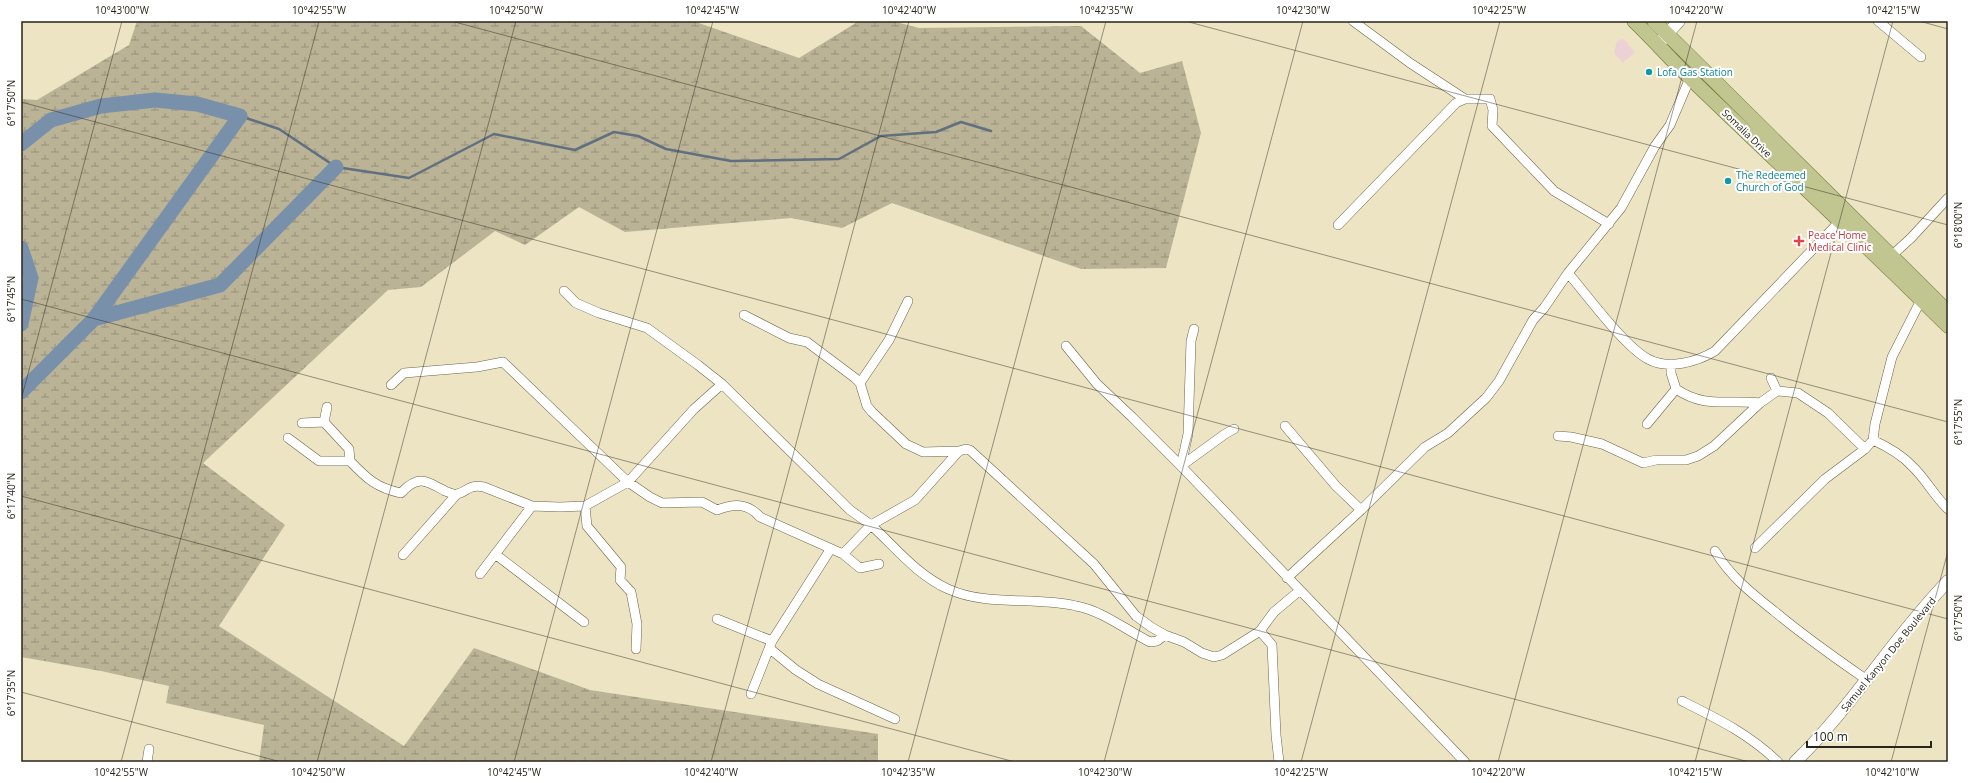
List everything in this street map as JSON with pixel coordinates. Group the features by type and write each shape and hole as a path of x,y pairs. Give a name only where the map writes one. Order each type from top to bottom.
{"main road":[{"name":"Somalia Drive","path":"1634,21 1663,39 1706,74 1888,259 1921,300 1948,326"},
{"name":"Somalia Drive","path":"1654,21 1663,39 1690,78 1840,221 1888,259 1948,312"}],"street":[{"path":"1352,21 1410,63 1465,99"},
{"path":"1663,39 1679,21"},
{"path":"1878,21 1921,57"},
{"path":"1286,578 1361,510 1425,447 1448,433 1486,398 1499,380 1533,320 1544,308 1568,273 1621,208 1655,146 1670,125 1690,78"},
{"path":"1338,225 1456,103 1465,99 1490,99 1493,110 1492,126 1534,172 1562,197 1609,224"},
{"path":"1888,259 1911,238 1948,198"},
{"path":"1568,273 1626,340 1647,358 1655,362 1671,364 1705,357 1715,351 1840,221"},
{"path":"564,291 576,303 599,313 647,328 722,384 850,510 871,525 922,575 948,589 968,597 1077,606 1094,611 1150,642 1157,641 1165,635"},
{"path":"1755,548 1825,479 1865,449 1873,440 1875,424 1892,357 1921,300"},
{"path":"860,383 889,340 908,301"},
{"path":"744,315 789,338 807,342 860,383 867,406 906,444 924,452 959,451 966,449 978,456 1094,564 1136,616 1165,635 1184,642 1202,653 1214,657 1222,655 1260,631 1274,612 1299,591"},
{"path":"1181,466 1188,434 1191,341 1194,329"},
{"path":"1066,346 1097,384 1181,466 1286,578 1465,762"},
{"path":"391,385 404,373 477,367 503,362 628,482 650,498 662,503 702,502 716,510 732,504 746,507 756,512 760,517 830,550 843,554 860,568 879,564"},
{"path":"1671,364 1671,373 1676,389 1697,401 1712,404 1740,401 1760,403"},
{"path":"1771,378 1777,390"},
{"path":"403,556 457,494 475,486 484,487 532,506 560,508 585,506 628,482 694,409 722,384"},
{"path":"1647,424 1676,389"},
{"path":"1558,436 1571,437 1602,444 1643,463 1656,460 1686,460 1698,456 1714,446 1760,403 1777,390 1798,393 1828,413 1865,449"},
{"path":"324,422 326,407"},
{"path":"302,424 324,422"},
{"path":"324,422 349,449 350,461 375,485 401,493 410,483 417,480 426,481 448,492 457,494"},
{"path":"1285,426 1336,486 1361,510"},
{"path":"1181,466 1224,434 1234,429"},
{"path":"288,438 319,461 350,461"},
{"path":"1873,440 1896,452 1913,466 1940,502 1948,509"},
{"path":"843,554 871,525 915,500 959,451"},
{"path":"480,574 532,506"},
{"path":"585,506 587,526 621,567 620,580 631,592 637,624 636,649"},
{"path":"751,694 771,644 830,550"},
{"path":"1715,551 1732,576 1755,596 1809,640 1867,680"},
{"path":"495,554 584,622"},
{"name":"Samuel Kanyon Doe Boulevard","path":"1795,762 1819,739 1922,609 1948,581"},
{"path":"717,619 771,644 796,670 818,684 896,719"},
{"path":"1260,631 1272,645 1276,735 1280,762"},
{"path":"1682,701 1730,725 1760,745 1778,762"},
{"path":"147,762 149,749"}],"shaded area":[{"path":"1624,39 1635,52 1623,63 1614,53 1617,41"}],"green space":[{"path":"137,21 693,21 799,58 859,21 892,21 919,28 1081,26 1140,73 1182,61 1201,133 1166,268 1081,269 892,203 842,228 791,218 625,232 579,207 525,245 495,231 421,287 388,290 203,463 285,525 219,626 404,746 474,648 590,690 878,734 878,762 259,762 264,725 166,703 169,686 101,671 21,657 21,99 37,100 129,45"}],"waterway":[{"path":"21,144 51,120 101,106 155,100 197,104 240,116 94,319 21,392"},
{"path":"240,116 279,129 336,167 409,178 494,134 575,150 614,132 638,136 666,149 731,161 839,159 881,136 936,132 961,122 991,131"},
{"path":"94,319 220,285 336,167"},
{"path":"21,248 31,278 21,324"}],"place":[{"name":"Lofa Gas Station","path":"1649,72"},
{"name":"The Redeemed Church of God","path":"1728,181"},
{"name":"Peace Home Medical Clinic","path":"1799,241"}]}
